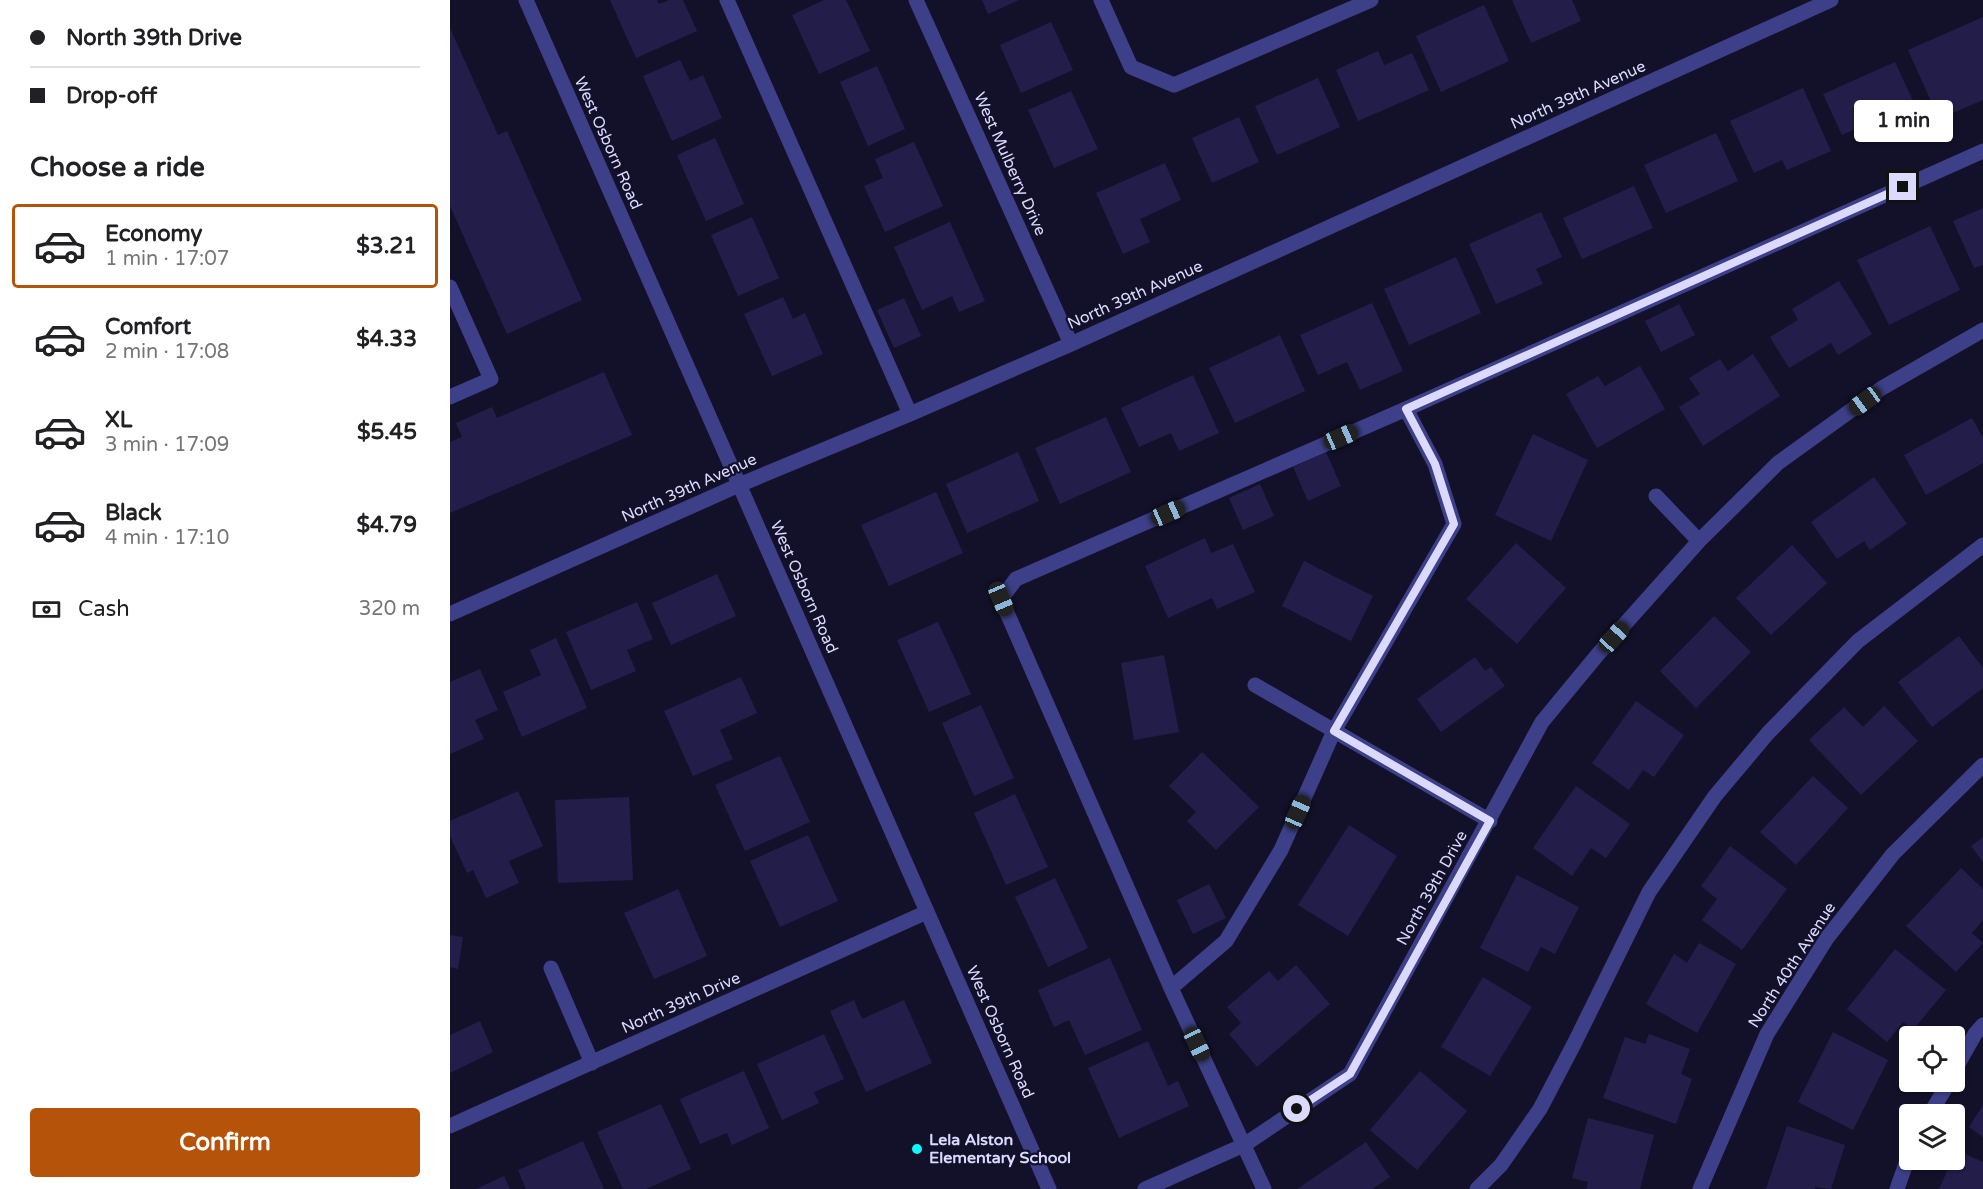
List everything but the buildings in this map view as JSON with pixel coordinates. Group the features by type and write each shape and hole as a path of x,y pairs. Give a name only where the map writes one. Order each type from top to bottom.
{"street":[{"name":"West Osborn Road","path":"526,0 1049,1189"},
{"path":"727,0 910,414"},
{"name":"West Mulberry Drive","path":"916,0 1071,344"},
{"path":"1101,0 1131,67 1174,85 1371,0"},
{"name":"North 39th Avenue","path":"450,614 739,484 910,414 1071,344 1831,0"},
{"path":"1263,1189 1171,988 1001,599 1016,579 1406,409 1983,151"},
{"path":"450,288 491,379 450,397"},
{"name":"North 39th Drive","path":"1145,1189 1244,1144 1350,1074 1542,722 1599,652 1699,542 1778,464 1882,388 1983,330"},
{"path":"1171,988 1226,941 1281,850 1334,731 1454,524 1435,464 1406,409"},
{"path":"1656,496 1699,542"},
{"path":"1477,1189 1500,1165 1540,1109 1649,892 1715,795 1768,733 1858,641 1983,545"},
{"path":"1255,686 1490,821"},
{"name":"North 40th Avenue","path":"1700,1189 1767,1034 1827,938 1893,854 1983,765"},
{"name":"North 39th Drive","path":"450,1126 927,912"},
{"path":"551,968 592,1063"},
{"path":"1965,1052 1983,1025"},
{"path":"1897,1189 1904,1170"}],"place":[{"name":"Lela Alston Elementary School","path":"917,1149"}],"route":[{"path":"1297,1109 1350,1074 1490,821 1334,731 1454,524 1435,464 1406,409 1782,239 1903,187"}]}
